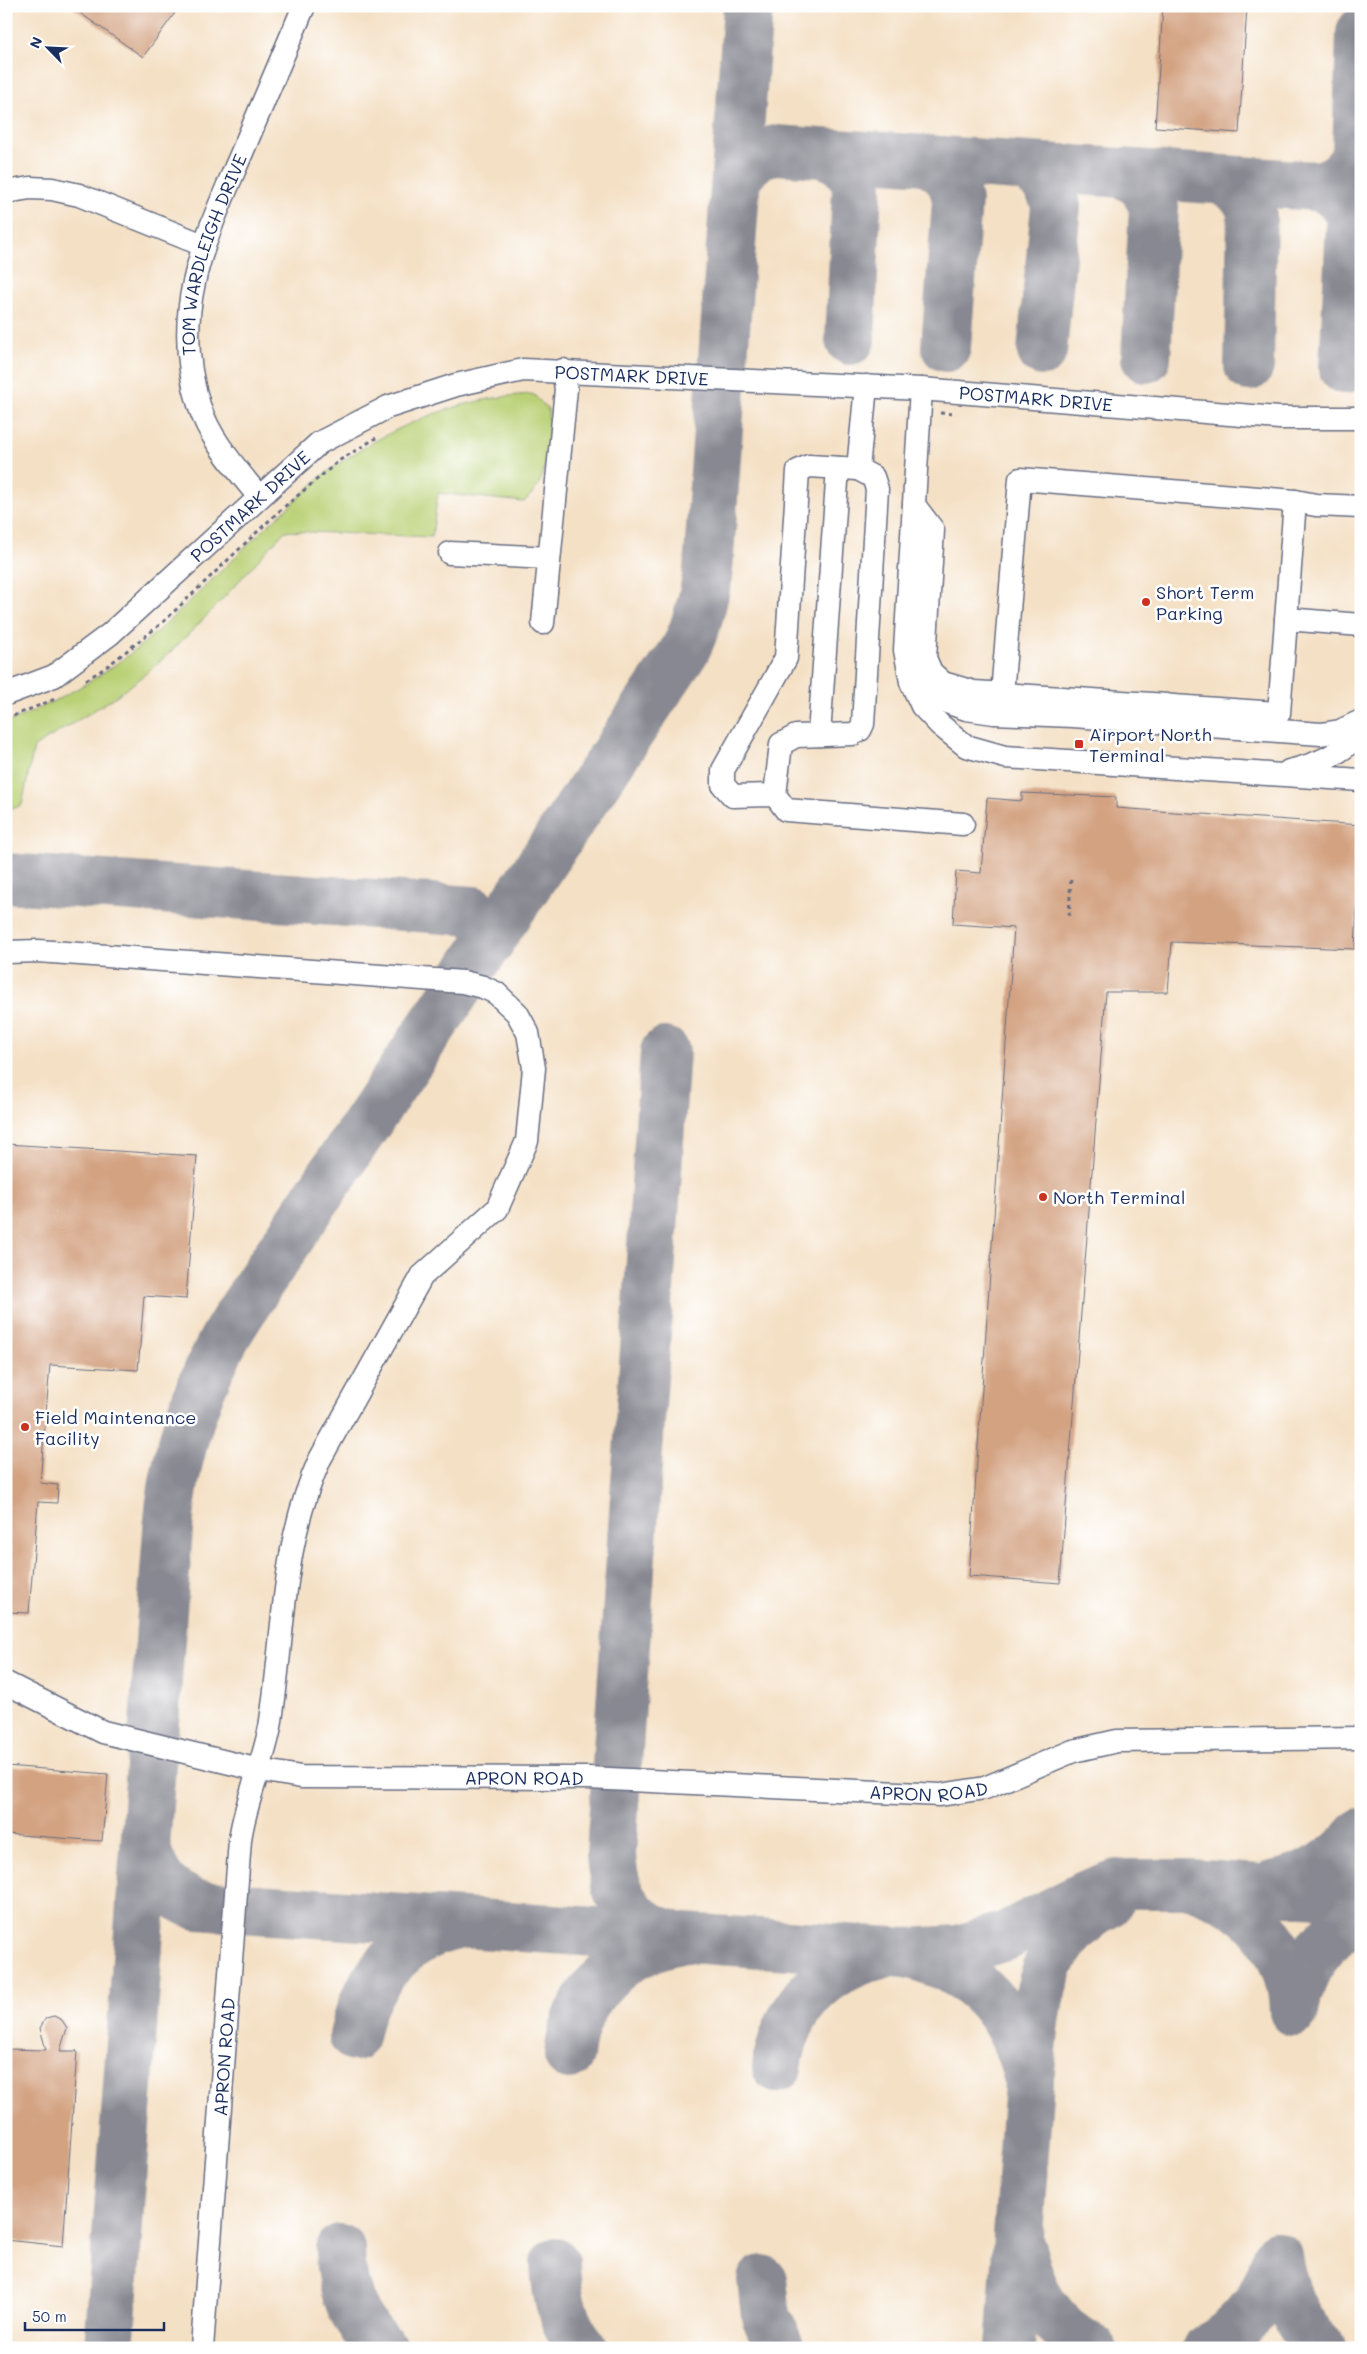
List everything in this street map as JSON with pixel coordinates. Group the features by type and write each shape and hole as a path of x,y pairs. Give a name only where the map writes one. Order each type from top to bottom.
{"street":[{"name":"TOM WARDLEIGH DRIVE","path":"259,497 215,439 200,407 190,370 188,334 192,292 203,245 304,6"},
{"path":"6,192 30,188 52,189 79,195 203,245"},
{"name":"POSTMARK DRIVE","path":"6,694 54,676 110,634 319,443 388,407 456,385 523,370 563,370 921,389 1279,418 1361,418"},
{"path":"543,623 566,389 563,370"},
{"path":"819,735 848,468 866,386"},
{"path":"921,389 905,650 911,682 922,706 940,726 966,746 1005,757 1268,776 1361,780"},
{"path":"775,795 733,796 723,785 724,770 786,658 798,472 809,466 848,468 873,477 877,489 864,724 860,730 853,734 796,736 781,744 775,795 786,810 963,824"},
{"path":"1002,694 1020,479 1295,501 1316,505 1361,507"},
{"path":"914,505 933,530 925,658 931,672 943,683 974,692 1279,713 1295,501"},
{"path":"450,554 549,558"},
{"path":"1286,619 1361,626"},
{"path":"911,682 932,697 966,709 994,713 1083,717 1322,734 1340,731 1361,722"},
{"path":"1268,776 1309,767 1333,756 1352,742 1361,732"},
{"path":"6,952 38,951 457,981 483,987 496,993 517,1013 528,1033 534,1068 527,1140 497,1209 422,1276 320,1459 308,1487 289,1559 270,1725 259,1770 103,1732 6,1684"},
{"name":"APRON ROAD","path":"202,2348 240,1840 244,1818 259,1770 313,1778 588,1778 940,1796 985,1788 1081,1748 1118,1741 1361,1738"}],"path":[{"path":"919,412 958,414"},
{"path":"81,683 105,668 162,623 277,513 340,460 382,435"},
{"path":"6,719 56,698"},
{"path":"1069,916 1071,876"}],"green space":[{"path":"533,394 548,409 548,447 545,466 539,484 524,502 438,493 432,537 285,531 199,624 143,676 104,704 34,747 22,805 14,808 6,804 6,723 80,687 130,654 325,474 376,440 426,417 478,401 505,396"}],"building":[{"path":"70,6 180,6 143,57"},
{"path":"1163,6 1247,6 1239,133 1155,127"},
{"name":"North Terminal","path":"1022,793 1116,797 1116,808 1361,825 1355,949 1172,942 1168,992 1106,992 1060,1583 969,1576 1014,928 953,924 956,871 981,873 987,798 1022,801"},
{"name":"Field Maintenance Facility","path":"6,1144 197,1156 186,1299 144,1296 138,1370 50,1365 40,1483 58,1485 57,1503 38,1502 29,1613 6,1612"},
{"path":"6,1766 108,1774 102,1841 6,1834"},
{"path":"54,2016 62,2020 67,2028 60,2051 77,2051 63,2246 6,2240 6,2049 46,2050 40,2028 46,2018"}],"taxiway":[{"path":"109,2348 168,1529 174,1482 185,1436 209,1369 224,1339 258,1285 685,650 694,631 708,570 748,6"},
{"path":"1318,186 1342,175 1357,154 1361,32"},
{"path":"736,175 759,154 776,150 1361,189"},
{"path":"826,154 850,171 857,188 850,340"},
{"path":"924,160 937,166 947,175 956,193 957,201 946,347"},
{"path":"1023,167 1035,173 1045,182 1056,206 1042,351"},
{"path":"1123,173 1142,184 1154,206 1146,358"},
{"path":"1223,180 1241,193 1252,212 1249,366"},
{"path":"1318,186 1330,191 1339,198 1351,220 1344,369"},
{"path":"6,878 473,911 488,927 490,941"},
{"path":"665,1052 611,1853 612,1869 616,1883 620,1895 627,1906 635,1916 646,1924 674,1936"},
{"path":"1273,1886 1311,1874 1343,1852 1361,1833"},
{"path":"146,1849 158,1877 164,1884 177,1895 197,1905 907,1953 958,1950 1006,1936 1087,1895 1117,1884 1189,1884 1361,1896"},
{"path":"1202,1888 1222,1896 1239,1907 1268,1934 1279,1951 1287,1970 1292,1990 1294,2011"},
{"path":"1030,2071 1039,1997 1045,1975 1054,1955 1067,1936 1085,1919 1108,1903"},
{"path":"1294,2011 1302,1981 1316,1955 1336,1933 1361,1915"},
{"path":"354,2036 367,1996 391,1962 406,1948 423,1937 443,1929 464,1924"},
{"path":"569,2055 573,2033 580,2013 591,1994 604,1979 620,1965 638,1954 658,1945 679,1939"},
{"path":"777,2067 789,2026 798,2008 810,1993 841,1969 881,1954"},
{"path":"910,1954 955,1971 974,1984 989,1998 1003,2015 1014,2035 1029,2081 1010,2348"},
{"path":"340,2249 343,2277 350,2303 364,2327 382,2348"},
{"path":"1022,2251 1031,2281 1045,2308 1065,2331 1092,2348"},
{"path":"1277,2256 1286,2294 1291,2306 1304,2328 1322,2348"},
{"path":"1207,2348 1233,2331 1252,2310 1267,2285 1277,2256"},
{"path":"555,2263 557,2286 565,2319 583,2348"},
{"path":"762,2280 766,2316 780,2348"}],"place":[{"name":"Short Term Parking","path":"1146,602"},
{"name":"Airport North Terminal","path":"1079,744"},
{"name":"North Terminal","path":"1043,1197"},
{"name":"Field Maintenance Facility","path":"25,1427"}]}
